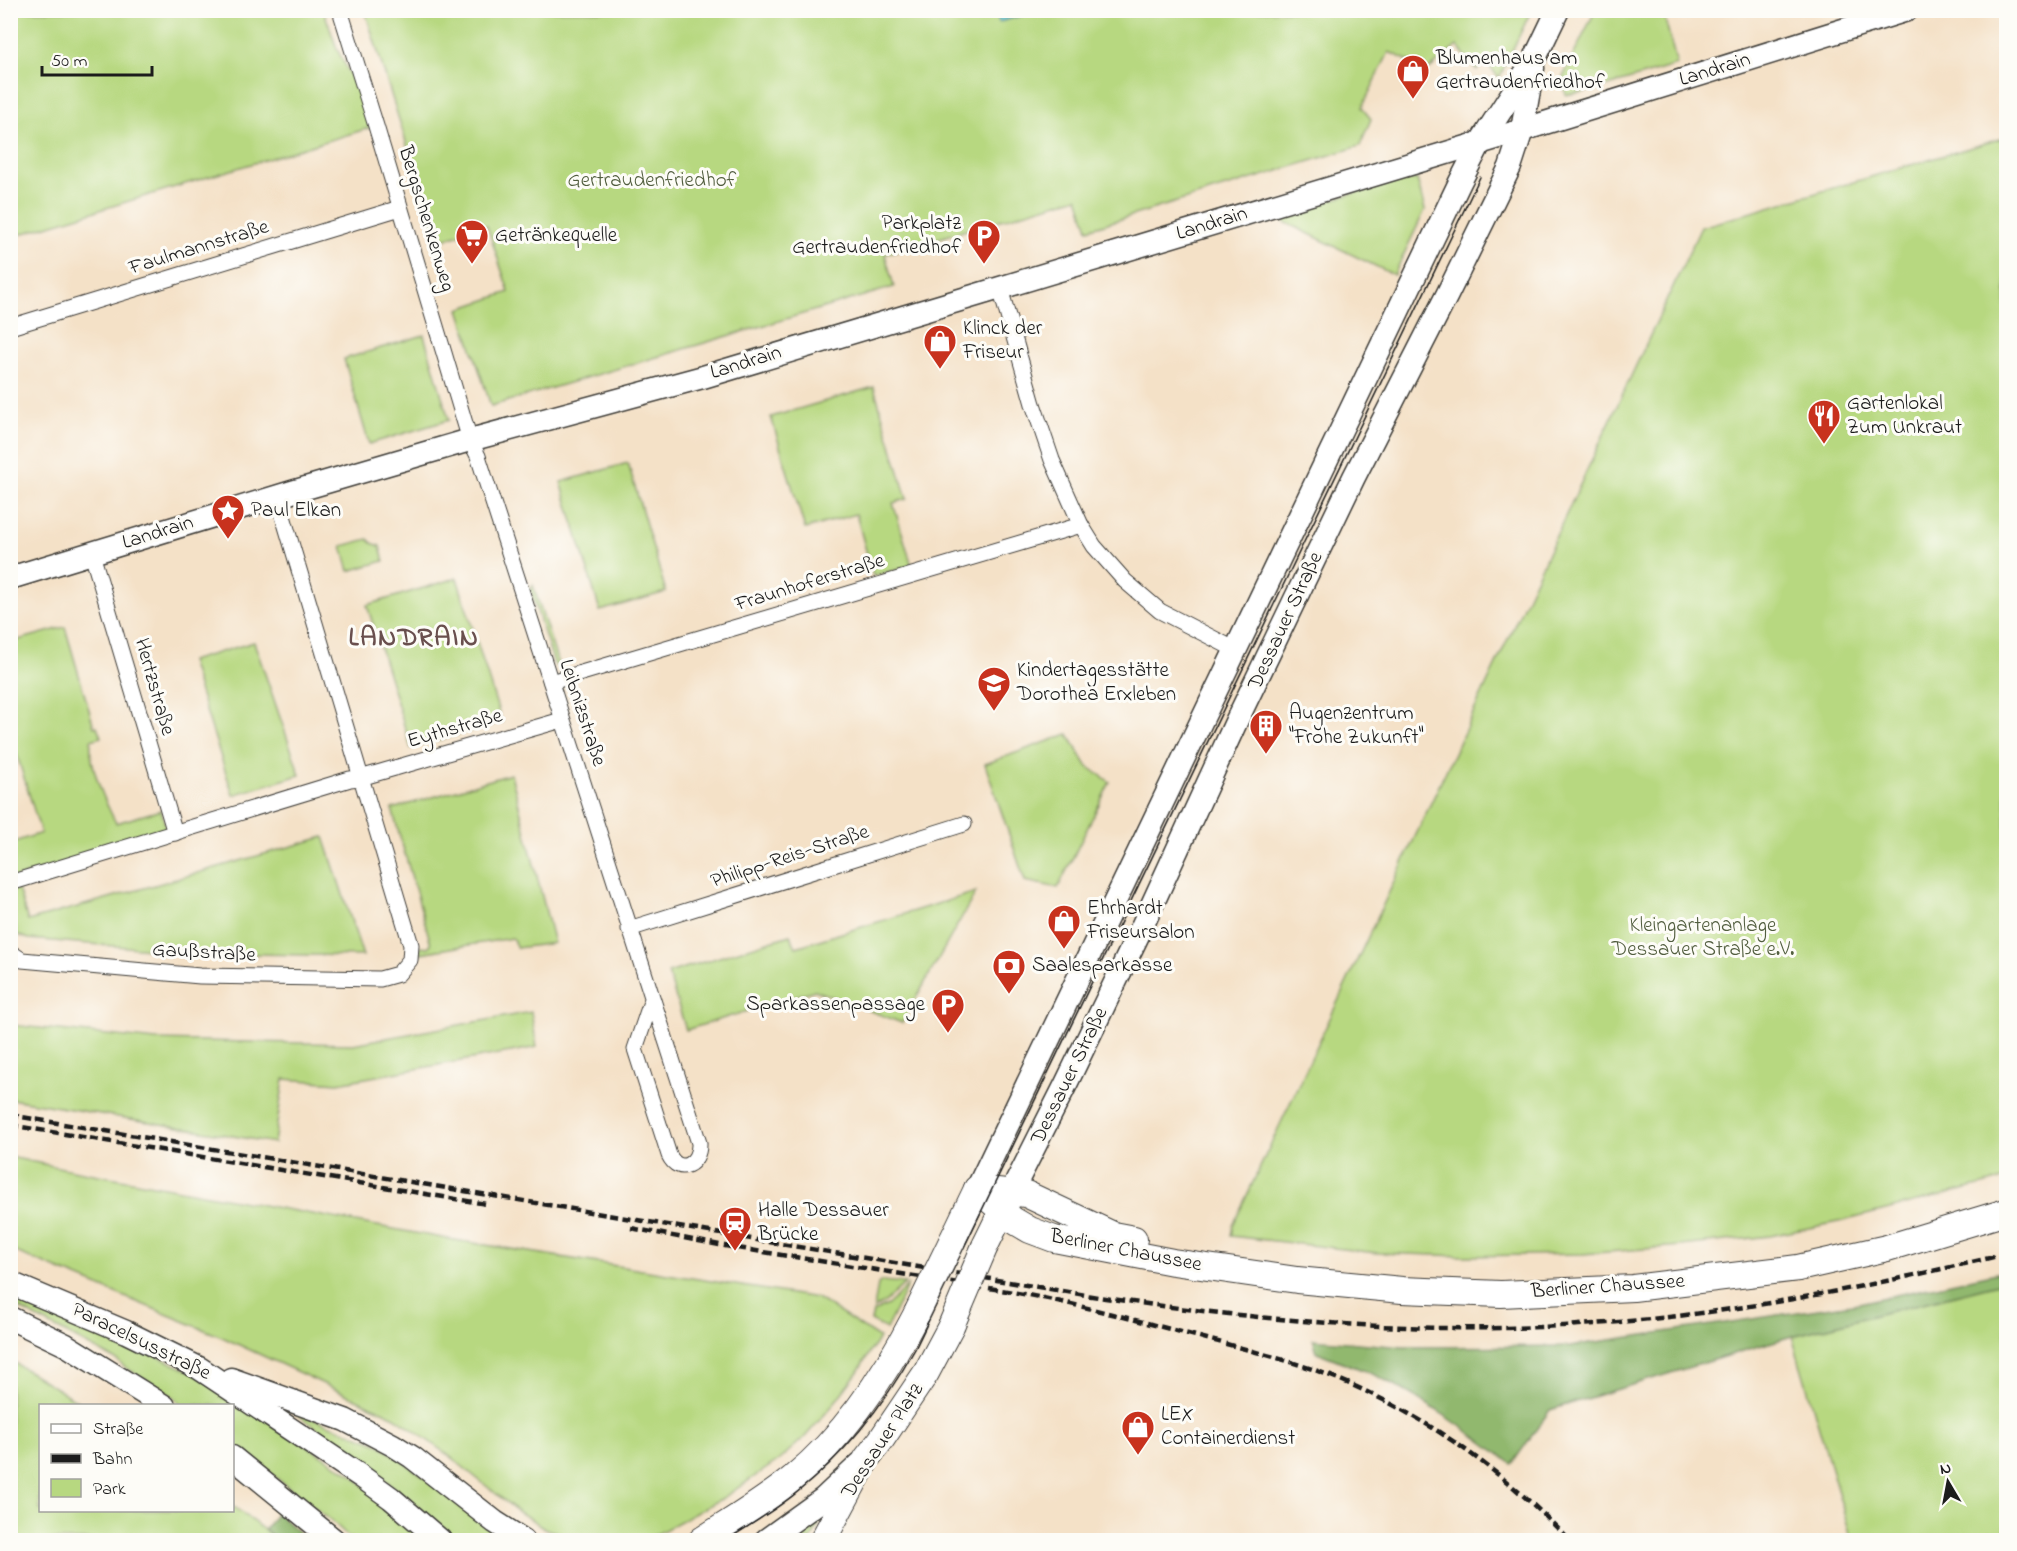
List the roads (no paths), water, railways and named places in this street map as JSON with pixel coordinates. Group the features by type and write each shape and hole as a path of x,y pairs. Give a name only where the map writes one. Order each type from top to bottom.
{"main road":[{"name":"Dessauer Straße","path":"917,1313 1480,142 1535,57 1558,10"},
{"name":"Landrain","path":"10,578 277,496 703,376 1000,288 1522,130 1907,10"},
{"name":"Dessauer Straße","path":"926,1374 951,1326 986,1245 1144,921 1236,722 1354,477 1510,167 1522,130 1535,57"},
{"path":"1480,142 1493,156 1500,172 1501,184"},
{"name":"Berliner Chaussee","path":"977,1189 1007,1201 1030,1230 1054,1239 1173,1262 1298,1280 1402,1290 1501,1294 1633,1288 1798,1268 1887,1248 2007,1212"},
{"name":"Berliner Chaussee","path":"1007,1201 1026,1194 1113,1235 1155,1244 1301,1267 1394,1276 1490,1280 1631,1275 1719,1265 1794,1253 1882,1233 2007,1199"},
{"path":"986,1245 1007,1231 1030,1230"},
{"name":"Paracelsusstraße","path":"10,1283 126,1332 199,1368 362,1477 391,1498 440,1540"},
{"name":"Dessauer Platz","path":"702,1540 777,1491 811,1463 833,1440 879,1381 917,1313"},
{"name":"Paracelsusstraße","path":"10,1318 66,1345 161,1404"},
{"path":"199,1368 345,1420 393,1445 412,1456 495,1522 523,1540"},
{"name":"Dessauer Platz","path":"824,1540 867,1458 926,1374"},
{"path":"766,1540 824,1499 867,1458"},
{"path":"234,1459 334,1540"}],"street":[{"name":"Bergschenkenweg","path":"340,10 470,440"},
{"name":"Faulmannstraße","path":"10,327 400,208"},
{"path":"1000,288 1042,433 1081,525 1103,558 1147,600 1180,622 1236,650"},
{"name":"Leibnizstraße","path":"470,440 478,456 699,1143 699,1155 696,1160 686,1165 675,1163 669,1155 635,1049 652,999"},
{"path":"277,496 360,778"},
{"name":"Fraunhoferstraße","path":"550,682 1081,525"},
{"name":"Hertzstraße","path":"92,554 175,832"},
{"name":"Eythstraße","path":"175,832 350,779 562,720"},
{"name":"Gaußstraße","path":"10,952 22,960 200,976 348,980 380,979 398,974 410,960 411,945 360,778"},
{"name":"Philipp-Reis-Straße","path":"629,929 964,824"},
{"path":"10,883 175,832"}],"water":[{"path":"995,10 1039,11 999,22"}],"tram line":[{"path":"726,1540 787,1500 831,1462 877,1409 915,1349 1480,177"}],"railway":[{"path":"10,1115 1098,1297 1297,1321 1430,1328 1563,1326 1630,1321 1726,1310 1820,1294 2006,1254"},
{"path":"10,1125 486,1204"},
{"path":"631,1228 725,1246 965,1284"},
{"path":"989,1288 1091,1309 1238,1347 1300,1365 1351,1384 1452,1440 1513,1487 1569,1540"}],"place":[{"name":"Blumenhaus am Gertraudenfriedhof","path":"1413,100"},
{"name":"Getränkequelle","path":"472,265"},
{"name":"Parkplatz Gertraudenfriedhof","path":"984,265"},
{"name":"Klinck der Friseur","path":"940,370"},
{"name":"Gartenlokal Zum Unkraut","path":"1824,445"},
{"name":"Paul Elkan","path":"228,540"},
{"name":"Kindertagesstätte Dorothea Erxleben","path":"994,712"},
{"name":"Augenzentrum \"Frohe Zukunft\"","path":"1266,755"},
{"name":"Ehrhardt Friseursalon","path":"1064,950"},
{"name":"Saalesparkasse","path":"1009,995"},
{"name":"Sparkassenpassage","path":"948,1034"},
{"name":"Halle Dessauer Brücke","path":"735,1252"},
{"name":"LEX Containerdienst","path":"1138,1456"}],"district":[{"name":"LANDRAIN","path":"414,638"}],"park label":[{"name":"Gertraudenfriedhof","path":"652,181"},
{"name":"Kleingartenanlage Dessauer Straße e.V.","path":"1703,938"}]}
